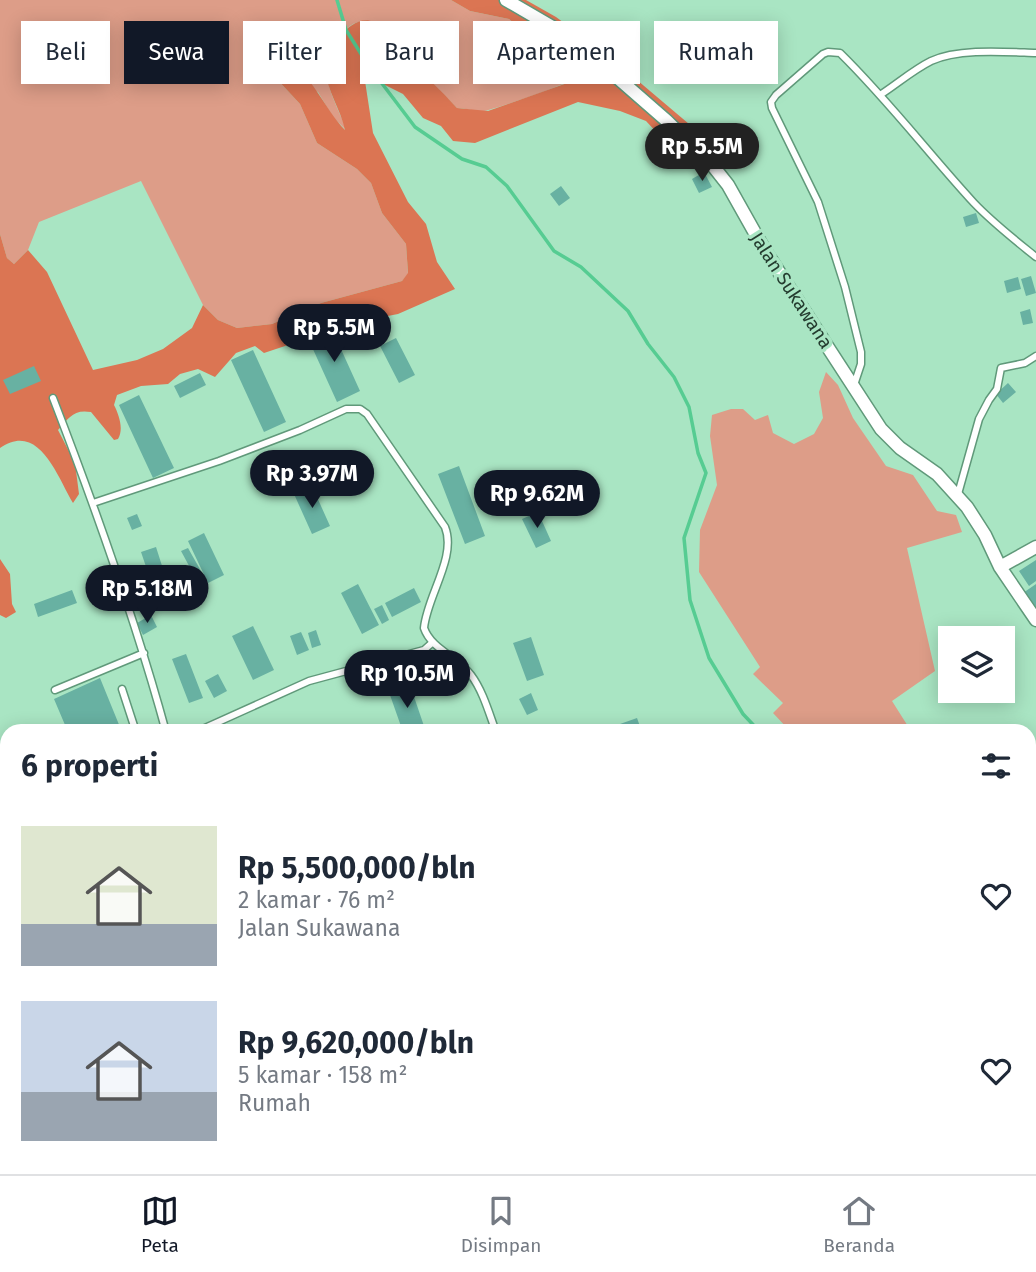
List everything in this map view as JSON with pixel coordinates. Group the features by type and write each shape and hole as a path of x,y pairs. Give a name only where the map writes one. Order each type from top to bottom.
{"street":[{"name":"Jalan Sukawana","path":"506,0 573,39 667,121 713,166 728,185 764,249 887,436 930,468 976,518 1000,567 1035,618"},
{"path":"1000,567 1036,547"}],"lane":[{"path":"853,386 860,371 862,352 841,274 813,189 771,102 776,94 828,52 840,53 975,203 1036,257"},
{"path":"880,95 929,62 942,57 959,54 1036,53"},
{"path":"957,496 979,419 997,389 1001,368 1025,363 1036,356"},
{"path":"53,398 93,503 144,653 164,724"},
{"path":"93,503 230,457 300,430 346,408 360,409 367,414 448,534 448,552 425,622 426,634 469,672 493,724"},
{"path":"215,724 309,681 424,649 433,642"},
{"path":"55,691 144,653"},
{"path":"122,689 133,724"}],"shaded area":[{"path":"0,0 451,0 470,11 511,21 473,21 473,84 563,84 490,109 481,111 457,108 433,84 459,84 459,21 360,21 346,29 346,21 243,21 243,84 281,84 300,104 317,143 357,169 371,183 382,213 406,244 408,274 402,281 321,303 272,324 237,328 218,320 203,305 141,181 39,222 28,250 14,264 7,258 0,234"},
{"path":"451,0 526,0 561,21 511,21 470,11"},
{"path":"364,20 369,21 360,21 360,84 365,84 373,133 408,202 426,224 437,262 455,289 398,314 347,324 331,323 305,334 300,341 264,353 255,346 236,353 215,377 198,369 180,374 168,384 141,386 117,395 114,405 121,426 118,439 114,440 91,412 76,413 58,430 75,463 79,494 73,503 53,467 36,446 26,441 14,442 0,448 0,234 7,258 14,264 28,250 47,272 93,370 137,360 163,349 192,328 203,305 218,320 237,328 272,324 321,303 402,281 408,273 406,244 382,213 371,183 357,169 317,143 300,104 281,84 311,84 345,130 328,84 346,84 346,30 355,23 359,21"},
{"path":"640,83 689,124 679,143 660,136 646,121 620,111 578,102 475,143 453,141 441,126 423,118 403,94 383,84 434,84 457,108 488,111 564,84"},
{"path":"296,84 329,84 347,131 333,117 318,92"},
{"path":"826,372 838,385 853,418 886,466 913,475 937,511 956,515 962,532 907,548 935,671 892,701 907,724 783,724 773,713 783,703 753,674 760,667 699,572 700,530 717,485 710,436 712,415 731,409 743,409 755,420 768,415 773,433 794,444 814,434 823,418 819,392"},
{"path":"0,559 10,574 12,604 16,612 6,618 0,615"}],"building":[{"path":"704,172 712,187 699,193 692,179"},
{"path":"561,186 570,198 559,206 550,194"},
{"path":"976,213 979,223 966,227 963,217"},
{"path":"1031,276 1036,293 1026,296 1021,279"},
{"path":"1018,277 1021,289 1007,293 1004,281"},
{"path":"1030,309 1033,323 1023,325 1020,312"},
{"path":"330,325 360,391 337,402 307,336"},
{"path":"396,338 415,375 399,383 380,346"},
{"path":"253,350 286,422 264,432 231,360"},
{"path":"34,366 41,381 10,394 3,380"},
{"path":"200,373 206,385 180,398 174,386"},
{"path":"1008,383 1016,392 1003,403 996,394"},
{"path":"139,395 174,468 153,478 119,405"},
{"path":"459,466 485,536 465,544 438,474"},
{"path":"312,486 330,526 312,534 294,494"},
{"path":"538,512 551,541 536,548 522,519"},
{"path":"137,514 142,526 132,530 127,518"},
{"path":"204,533 224,575 208,583 188,541"},
{"path":"156,547 171,594 157,599 141,552"},
{"path":"188,548 201,571 194,575 181,551"},
{"path":"1036,560 1036,581 1029,586 1019,571"},
{"path":"358,584 379,625 362,634 341,593"},
{"path":"1036,584 1036,608 1034,609 1023,593"},
{"path":"414,588 421,602 392,617 385,603"},
{"path":"72,590 77,603 38,617 34,604"},
{"path":"382,605 389,620 382,624 374,609"},
{"path":"151,615 157,627 143,635 137,623"},
{"path":"253,626 274,670 253,680 232,636"},
{"path":"316,630 321,645 312,648 308,633"},
{"path":"301,632 309,650 297,655 290,636"},
{"path":"531,637 544,675 527,681 513,643"},
{"path":"186,654 203,698 189,703 172,659"},
{"path":"218,674 227,691 214,698 205,681"},
{"path":"100,678 119,724 65,724 54,699"},
{"path":"411,688 423,724 400,724 390,695"},
{"path":"531,693 538,710 527,715 519,699"},
{"path":"637,718 639,724 620,724"}],"waterway":[{"path":"337,0 346,30 368,65 415,127 462,159 486,167 507,186 554,251 581,267 628,311 648,344 674,377 689,407 698,453 706,473 684,538 690,600 709,658 743,714 752,724"}]}
